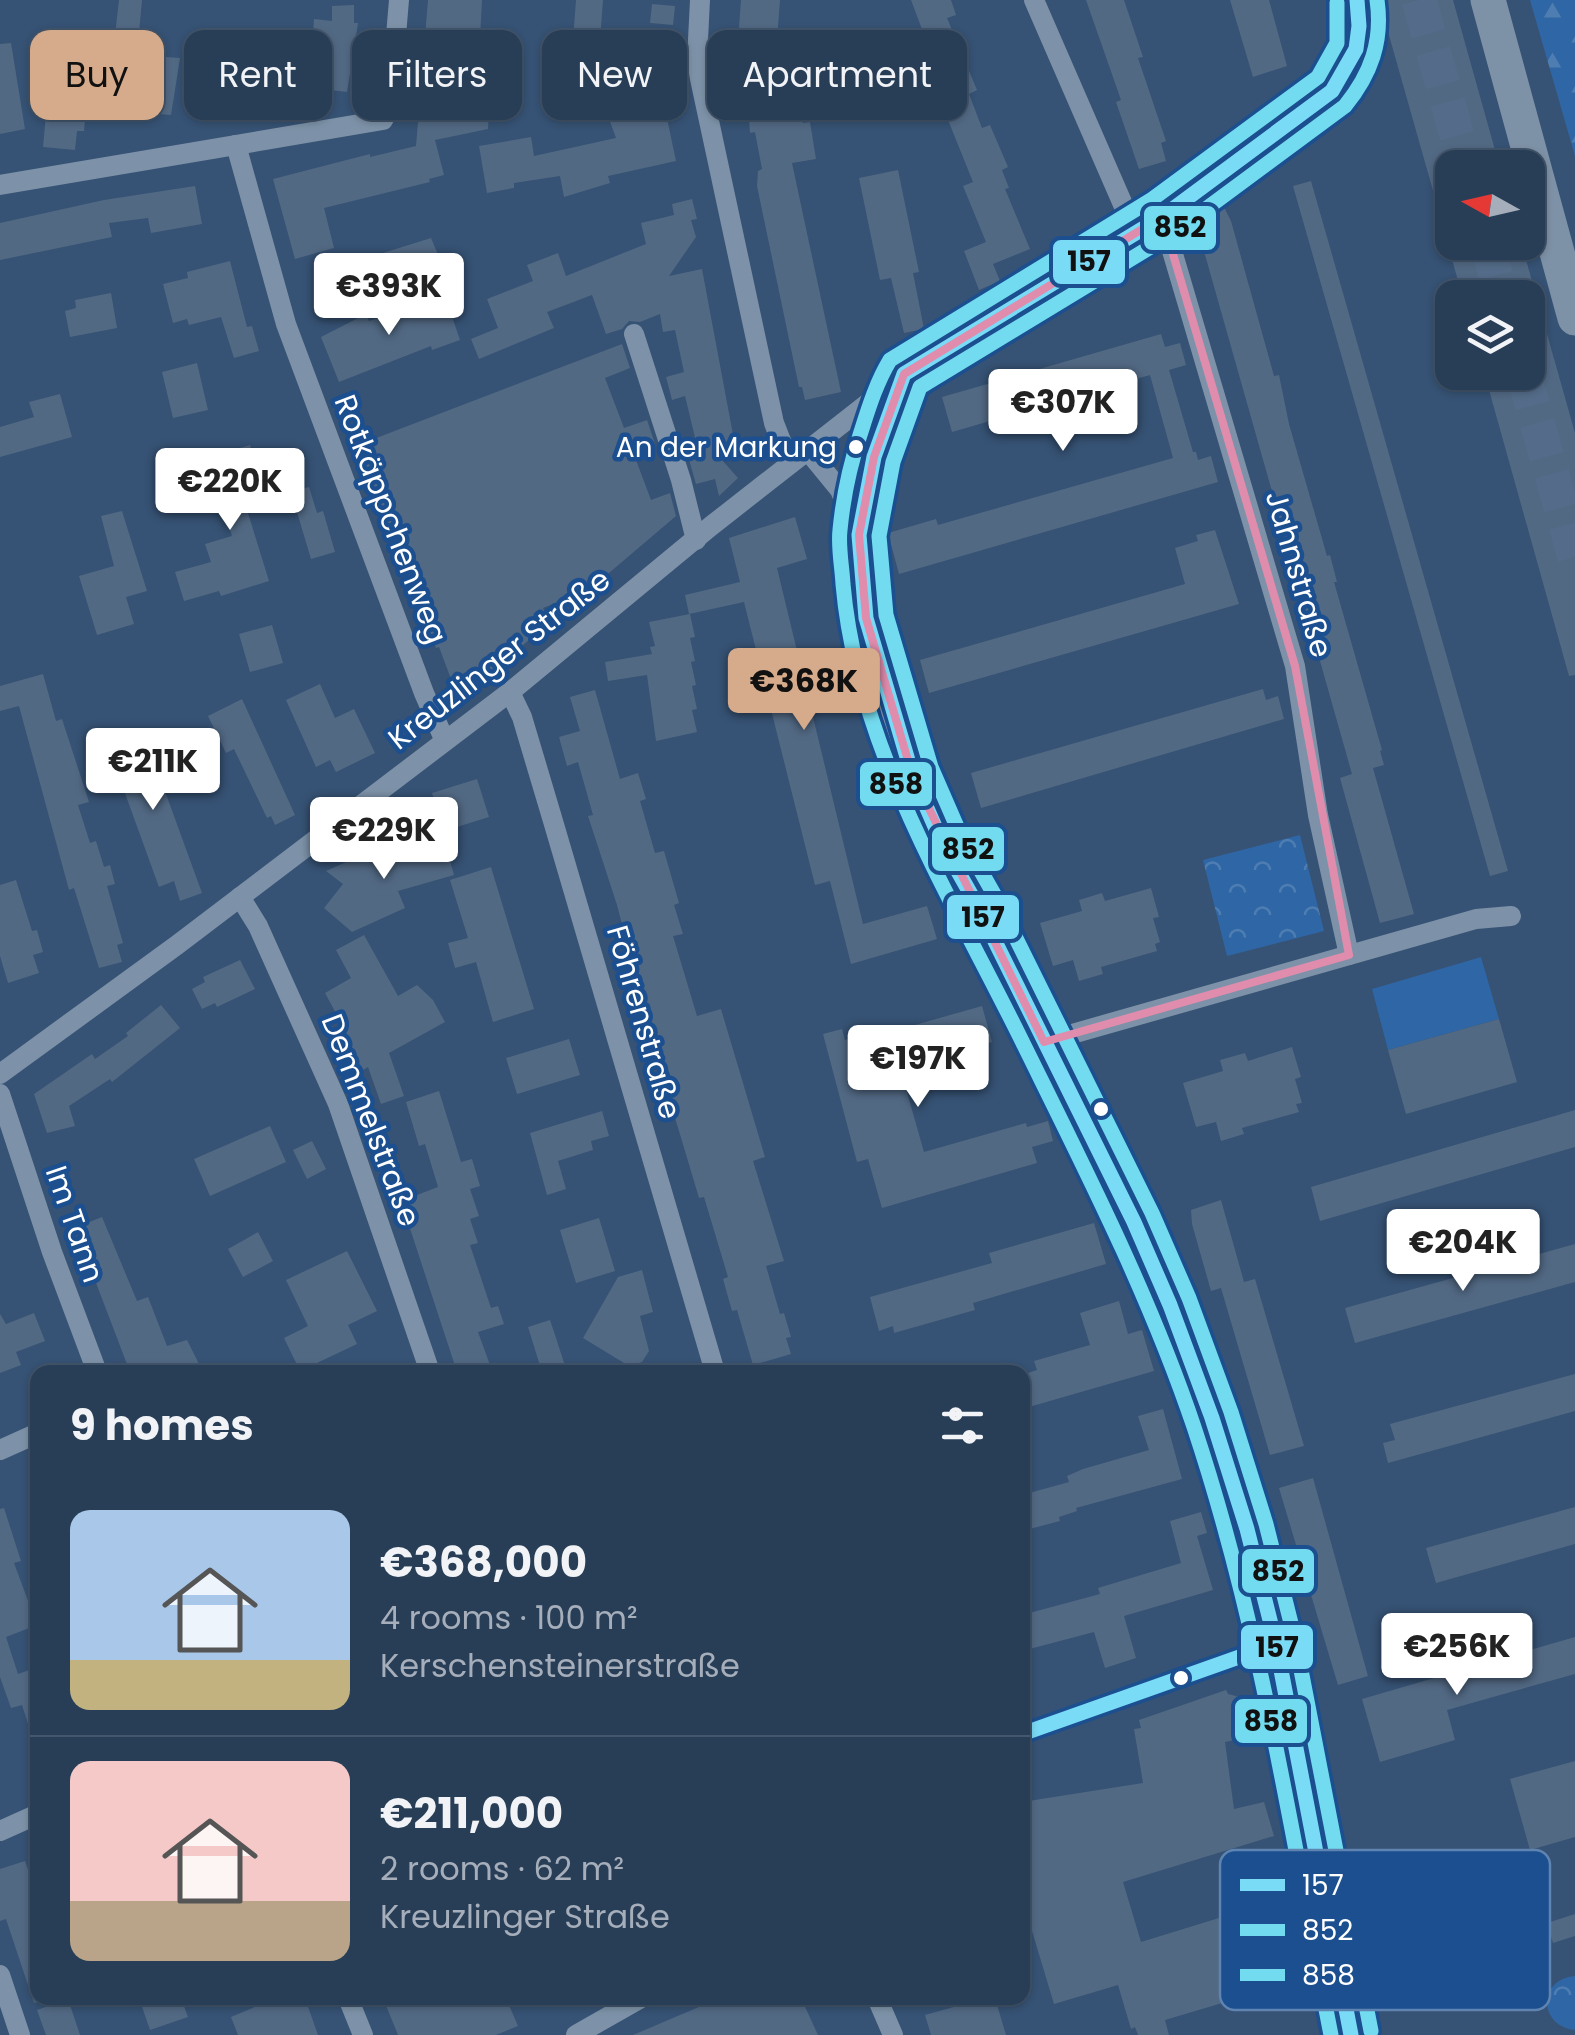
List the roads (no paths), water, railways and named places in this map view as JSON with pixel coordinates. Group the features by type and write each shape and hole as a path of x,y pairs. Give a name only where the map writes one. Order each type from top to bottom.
{"highway":[{"path":"1488,0 1575,318"}],"street":[{"path":"0,184 383,120 390,107 399,0"},
{"path":"700,0 700,80 774,422 790,464"},
{"path":"1034,0 1136,232"},
{"name":"Kreuzlinger Straße","path":"0,1074 510,692 922,360 1162,217 1332,91 1348,72 1357,51 1361,29 1357,0"},
{"name":"Rotkäppchenweg","path":"236,145 288,330 444,739"},
{"name":"Jahnstraße","path":"1162,217 1295,666 1318,815 1349,955"},
{"path":"634,334 696,540"},
{"path":"904,374 874,457 859,535 866,618 884,692 912,774 943,845 1134,1222 1170,1305 1216,1429 1246,1529 1276,1644 1316,1850"},
{"path":"808,451 840,490 859,535"},
{"name":"Föhrenstraße","path":"510,692 522,717 713,1365"},
{"name":"Demmelstraße","path":"240,897 258,926 338,1104 428,1365"},
{"path":"1044,1042 1476,919 1511,916"},
{"name":"Im Tann","path":"0,1094 52,1252 95,1365"},
{"path":"0,1450 30,1437"},
{"path":"1030,1731 1276,1644"},
{"path":"0,1830 30,1817"},
{"path":"0,1974 20,2035"},
{"path":"351,2005 363,2035"},
{"path":"576,2035 628,2005"},
{"path":"879,2005 893,2035"},
{"path":"1346,2010 1351,2035"}],"tunnel":[{"path":"1419,0 1461,150"},
{"path":"1492,260 1497,280"},
{"path":"1528,390 1575,557"}],"place":[{"name":"An der Markung","path":"856,447"}]}
